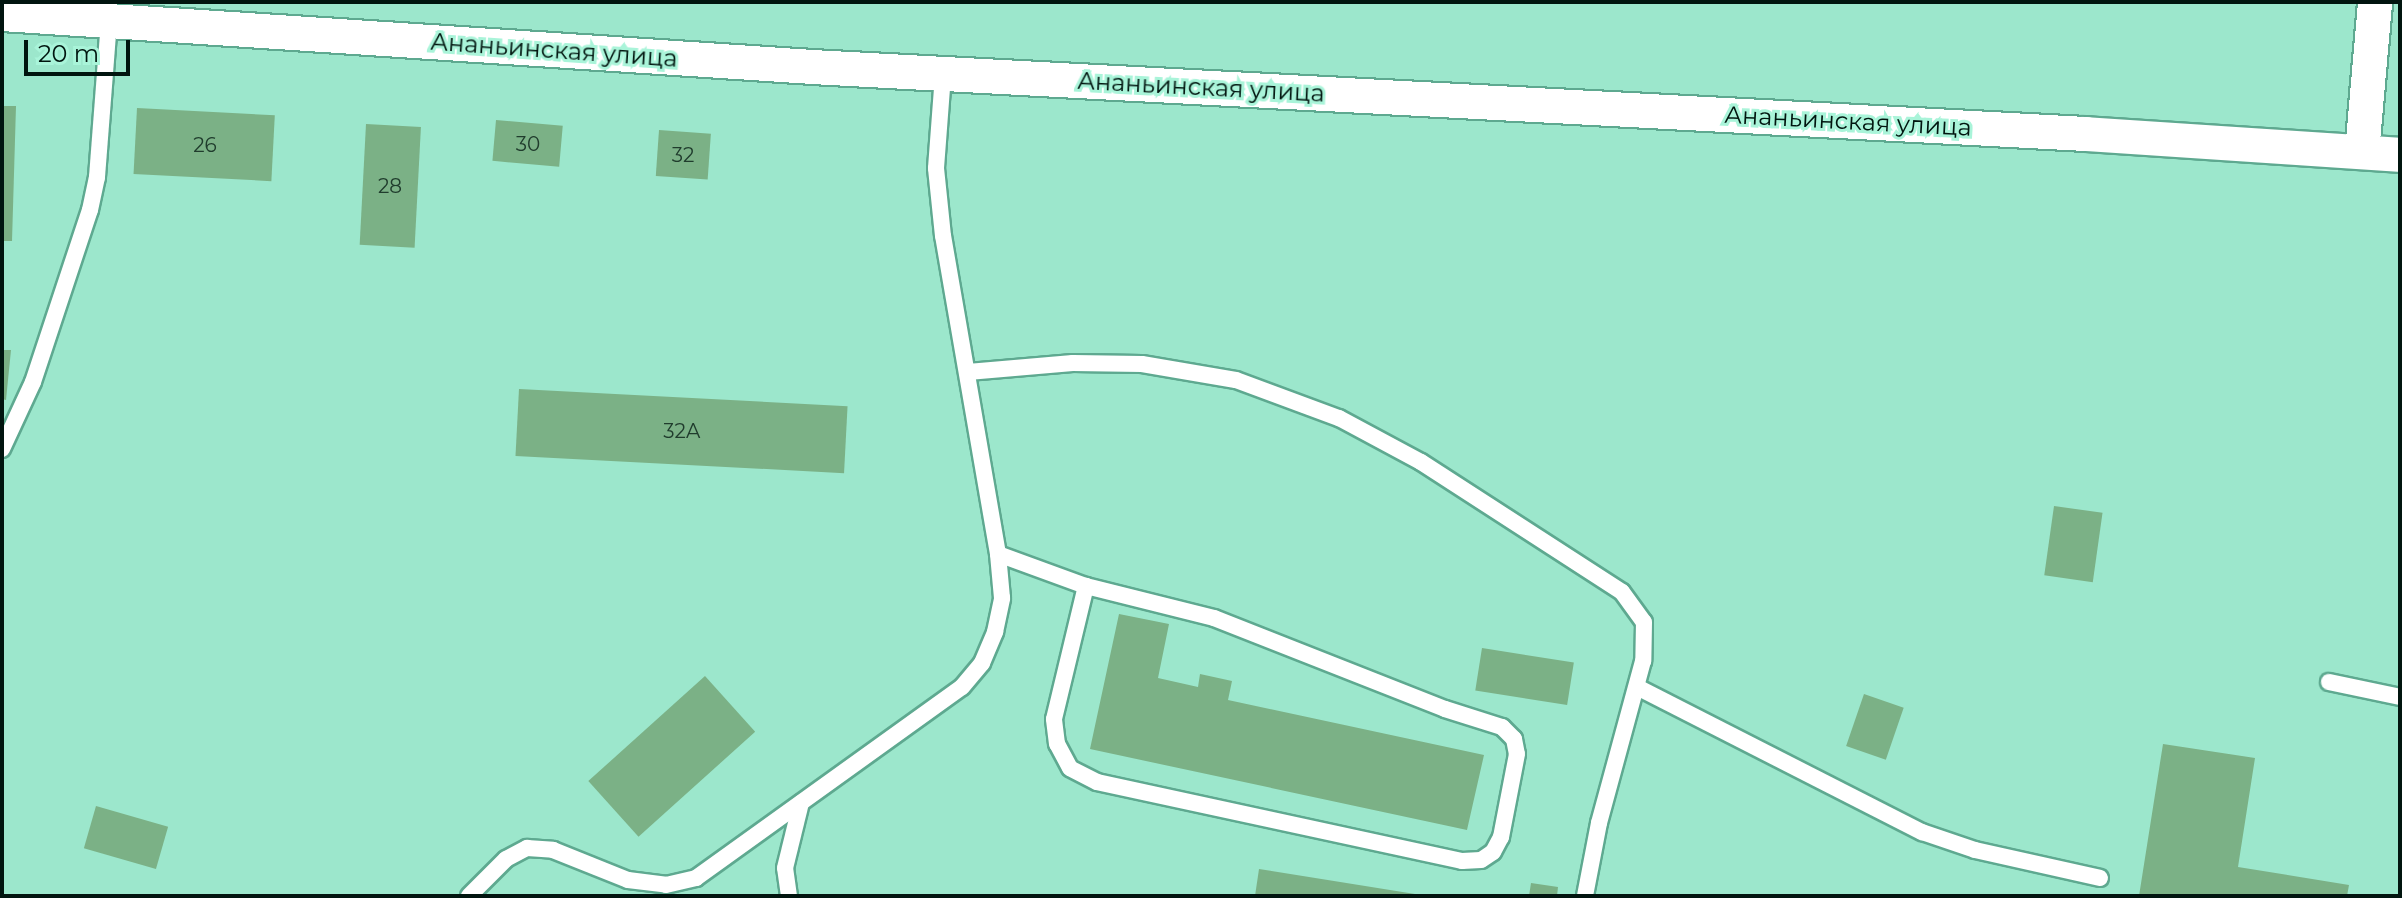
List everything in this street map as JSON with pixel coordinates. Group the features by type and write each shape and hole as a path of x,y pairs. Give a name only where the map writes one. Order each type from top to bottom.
{"street":[{"path":"2362,152 2375,2"},
{"name":"Ананьинская улица","path":"2,14 943,74 2400,155"}],"lane":[{"path":"2,449 33,382 90,210 97,177 109,21"},
{"path":"469,896 506,859 527,848 553,850 628,880 666,885 696,878 962,687 982,663 995,632 1002,598 998,554 943,236 936,168 943,74"},
{"path":"968,372 1073,363 1142,364 1236,380 1339,418 1421,462 1622,592 1644,622 1643,661 1599,823 1585,896"},
{"path":"998,554 1086,586 1214,618 1445,709 1502,727 1514,739 1517,754 1501,837 1493,852 1481,860 1462,861 1097,782 1070,768 1057,744 1054,719 1086,586"},
{"path":"2329,682 2400,697"},
{"path":"1637,687 1922,832 1975,850 2100,878"},
{"path":"789,896 785,868 801,803"}],"building":[{"path":"2,106 16,106 12,241 2,241"},
{"path":"137,108 275,115 271,181 134,174"},
{"path":"496,120 563,126 559,167 492,161"},
{"path":"366,124 421,127 415,248 360,245"},
{"path":"659,130 711,134 708,180 656,176"},
{"path":"2,350 11,350 6,400 2,399"},
{"path":"519,389 848,406 844,473 515,456"},
{"path":"2054,506 2103,513 2093,582 2044,575"},
{"path":"1119,614 1169,624 1158,678 1198,687 1200,674 1232,681 1228,700 1484,755 1467,830 1090,749"},
{"path":"1482,648 1574,663 1567,705 1475,690"},
{"path":"705,676 755,732 639,837 588,781"},
{"path":"1864,694 1904,708 1886,760 1846,746"},
{"path":"2163,744 2255,758 2238,867 2349,885 2347,896 2139,896"},
{"path":"96,806 168,827 156,869 84,848"},
{"path":"1259,869 1415,894 1415,896 1255,896"},
{"path":"1531,883 1558,887 1557,896 1529,896"}]}
